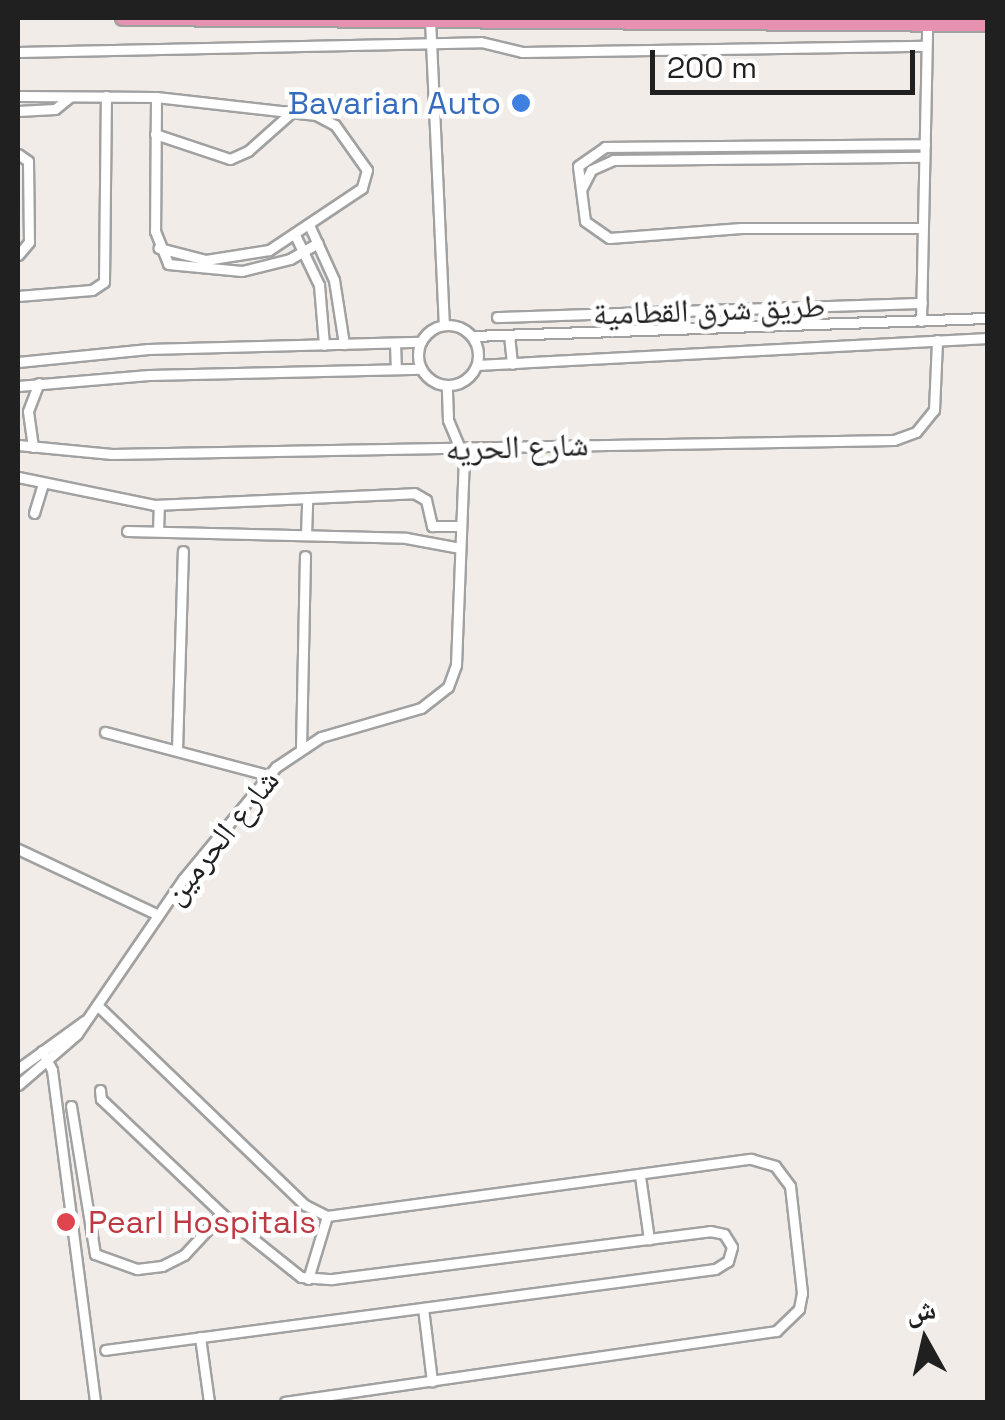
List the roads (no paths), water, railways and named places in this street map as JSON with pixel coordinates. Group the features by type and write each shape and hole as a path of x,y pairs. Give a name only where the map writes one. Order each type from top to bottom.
{"highway":[{"path":"122,18 988,24"}],"street":[{"path":"430,19 444,325"},
{"path":"921,321 927,24"},
{"path":"18,52 481,42 519,52 926,46"},
{"path":"18,96 156,97 293,111 330,120 368,173 362,188 296,237 226,259 159,248"},
{"path":"18,111 55,109 72,96"},
{"path":"18,296 92,290 104,282 106,96"},
{"path":"156,97 159,248 172,267 226,272 304,252 318,243"},
{"path":"156,134 230,158 248,152 293,111"},
{"path":"849,144 849,157"},
{"path":"923,228 740,228 609,238 586,221 578,166 585,156 627,146 924,144"},
{"path":"746,145 746,158"},
{"path":"627,146 627,159"},
{"path":"18,154 28,161 29,226 29,242 18,254"},
{"path":"582,190 596,166 627,159 924,157"},
{"path":"310,227 334,280 344,344"},
{"path":"296,237 321,295 324,344"},
{"path":"226,259 226,272"},
{"name":"طريق شرق القطامية","path":"497,317 922,303"},
{"path":"444,325 472,336 988,318"},
{"path":"822,324 823,347"},
{"path":"18,362 148,349 420,342 444,325"},
{"path":"509,335 512,364"},
{"path":"472,336 477,366"},
{"path":"18,386 396,369 422,369 447,385 465,380 477,366 988,338"},
{"name":"شارع الحريه","path":"18,445 112,454 902,438 927,422 937,403 937,340"},
{"path":"420,342 422,369"},
{"path":"395,343 396,369"},
{"path":"33,447 27,418 39,383"},
{"name":"شارع الحرمين","path":"18,1085 50,1061 84,1021 158,915 268,775 300,747 420,708 448,687 456,665 461,449 448,420 447,385"},
{"path":"18,476 159,505 418,494 432,526 460,526"},
{"path":"34,513 44,483"},
{"path":"306,535 307,498"},
{"path":"158,532 159,505"},
{"path":"126,530 406,538 460,548"},
{"path":"176,750 182,551"},
{"path":"300,747 305,556"},
{"path":"105,732 268,775"},
{"path":"18,849 158,915"},
{"path":"96,1005 305,1205 327,1216 751,1158 784,1175 802,1293 790,1322 762,1335 285,1402"},
{"name":"شارع الحرمين","path":"18,1069 84,1021"},
{"path":"42,1051 50,1061 95,1402"},
{"path":"30,1060 50,1079"},
{"path":"100,1090 101,1099 222,1214 284,1268 308,1279 718,1231 730,1240 732,1254 715,1268 105,1350"},
{"path":"71,1106 93,1252 137,1268 173,1262 222,1214"},
{"path":"640,1176 649,1238"},
{"path":"69,1192 82,1191"},
{"path":"72,1209 84,1208"},
{"path":"308,1279 327,1216"},
{"path":"423,1308 432,1381"},
{"path":"200,1337 209,1402"}],"place":[{"name":"Bavarian Auto","path":"521,103"},
{"name":"Pearl Hospitals","path":"66,1222"}]}
